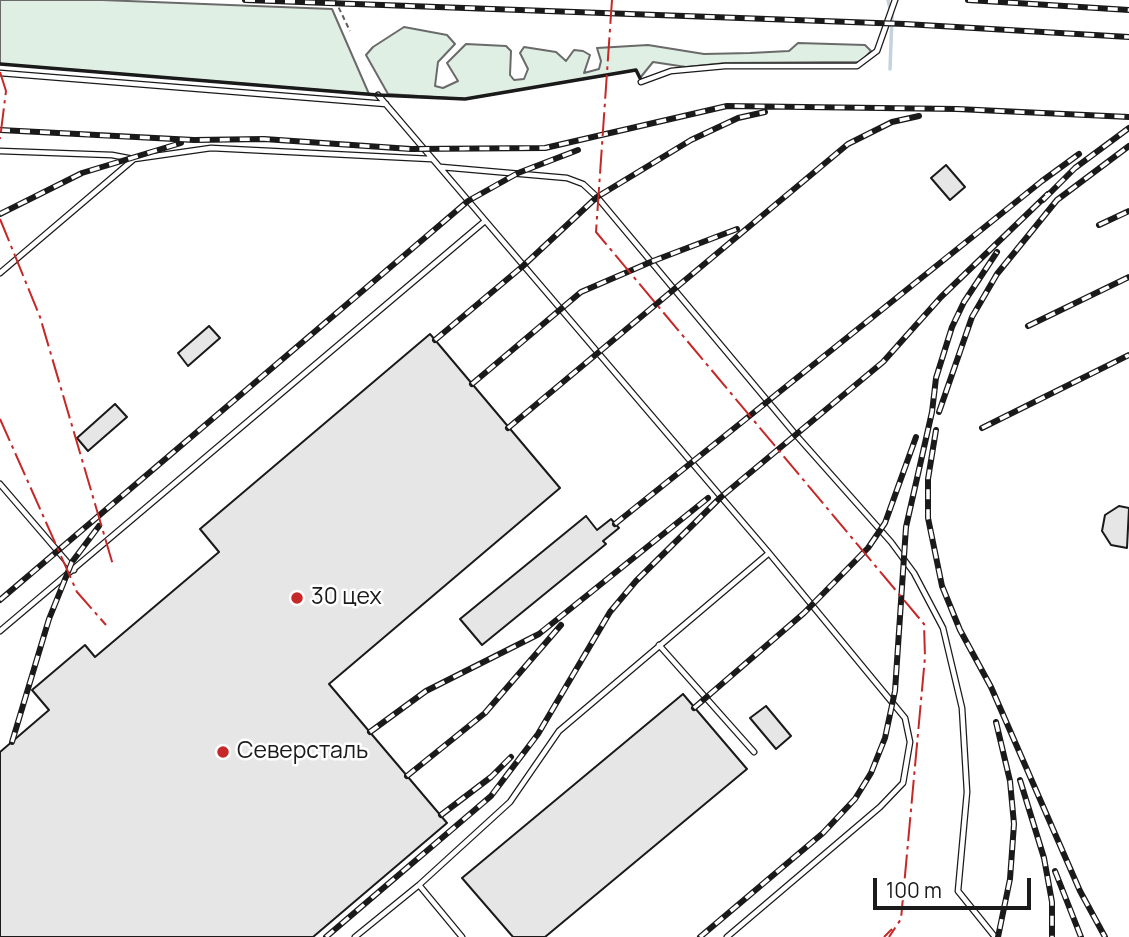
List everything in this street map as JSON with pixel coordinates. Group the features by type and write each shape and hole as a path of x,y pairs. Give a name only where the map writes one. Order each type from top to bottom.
{"lane":[{"path":"641,82 671,71 725,66 858,66 877,51 895,0"},
{"path":"0,73 386,104"},
{"path":"378,95 769,553 905,718 910,743 903,783 880,807 727,937"},
{"path":"0,151 112,155 134,159 211,148 432,159"},
{"path":"0,274 134,159"},
{"path":"439,167 553,175 583,184 653,261 796,435 891,542 914,573 943,628 962,708 967,792 958,891 995,937"},
{"path":"0,631 485,221"},
{"path":"0,484 74,570"},
{"path":"355,937 419,885 510,803 559,731 769,553"},
{"path":"659,645 754,752"},
{"path":"419,885 462,937"}],"path":[{"path":"335,0 350,31"}],"green space":[{"path":"0,0 102,0 332,9 369,94 0,64"},
{"path":"404,27 447,35 455,44 438,62 435,86 443,88 458,81 447,63 466,44 506,46 511,51 510,75 514,80 524,79 528,69 520,53 524,47 556,52 566,61 574,50 583,51 590,55 584,73 599,69 601,61 597,48 648,45 704,54 750,53 789,51 798,43 865,45 871,51 861,62 726,63 686,67 653,62 640,78 636,70 465,99 388,94 366,55 373,47"}],"building":[{"path":"946,165 965,187 950,200 931,178"},
{"path":"209,326 220,338 188,366 178,353"},
{"name":"30 цех","path":"430,334 560,488 329,684 447,823 313,937 0,937 0,752 49,710 32,690 85,645 95,657 219,552 200,529"},
{"path":"115,404 127,417 88,451 77,438"},
{"path":"1119,506 1129,508 1127,548 1111,545 1102,531 1105,515"},
{"path":"586,516 597,530 611,519 619,528 603,541 606,544 482,645 460,619"},
{"path":"683,694 747,769 545,937 513,937 462,878"},
{"path":"766,706 791,736 776,749 750,718"}],"waterway":[{"path":"888,0 892,17 890,69"}],"railway":[{"path":"245,0 905,24 1129,37"},
{"path":"968,0 1129,10"},
{"path":"0,130 194,140 264,139 411,149 545,148 727,106 957,109 1129,117"},
{"path":"435,340 523,266 597,197 691,140 738,118 765,112"},
{"path":"508,428 848,144 892,122 919,116"},
{"path":"1043,200 1075,168 1129,128"},
{"path":"0,214 82,173 181,143"},
{"path":"939,412 972,317 997,274 1057,200 1129,146"},
{"path":"0,600 468,201 518,173 578,150"},
{"path":"615,524 1079,154"},
{"path":"326,937 491,796 538,734 610,612 636,581 721,497 883,362 941,297 1048,194"},
{"path":"1099,225 1129,211"},
{"path":"472,384 581,292 737,229"},
{"path":"700,937 823,833 855,799 871,773 885,738 895,691 906,527 932,412 936,378 952,327 964,302 997,252"},
{"path":"1028,326 1129,277"},
{"path":"982,428 1129,355"},
{"path":"936,430 928,479 928,518 942,586 960,630 991,687 1080,891 1105,937"},
{"path":"694,708 804,613 868,548 885,523 916,437"},
{"path":"370,732 426,691 539,634 708,498"},
{"path":"12,742 49,619 72,562 99,526"},
{"path":"407,776 485,713 561,625"},
{"path":"996,722 1010,781 1014,824 1010,879 998,937"},
{"path":"441,815 491,777 511,757"},
{"path":"1020,780 1044,858 1052,902 1052,937"},
{"path":"1055,871 1081,937"}],"wall":[{"path":"0,64 378,95 465,99 636,70 640,78"}],"power":[{"path":"612,0 596,232 924,624 925,657 901,919 889,937"},
{"path":"0,72 6,91 0,139"},
{"path":"0,219 40,317 113,565"},
{"path":"0,419 77,592 106,625"},
{"path":"884,937 892,929"}],"place":[{"name":"30 цех","path":"297,598"},
{"name":"Северсталь","path":"223,752"}]}
